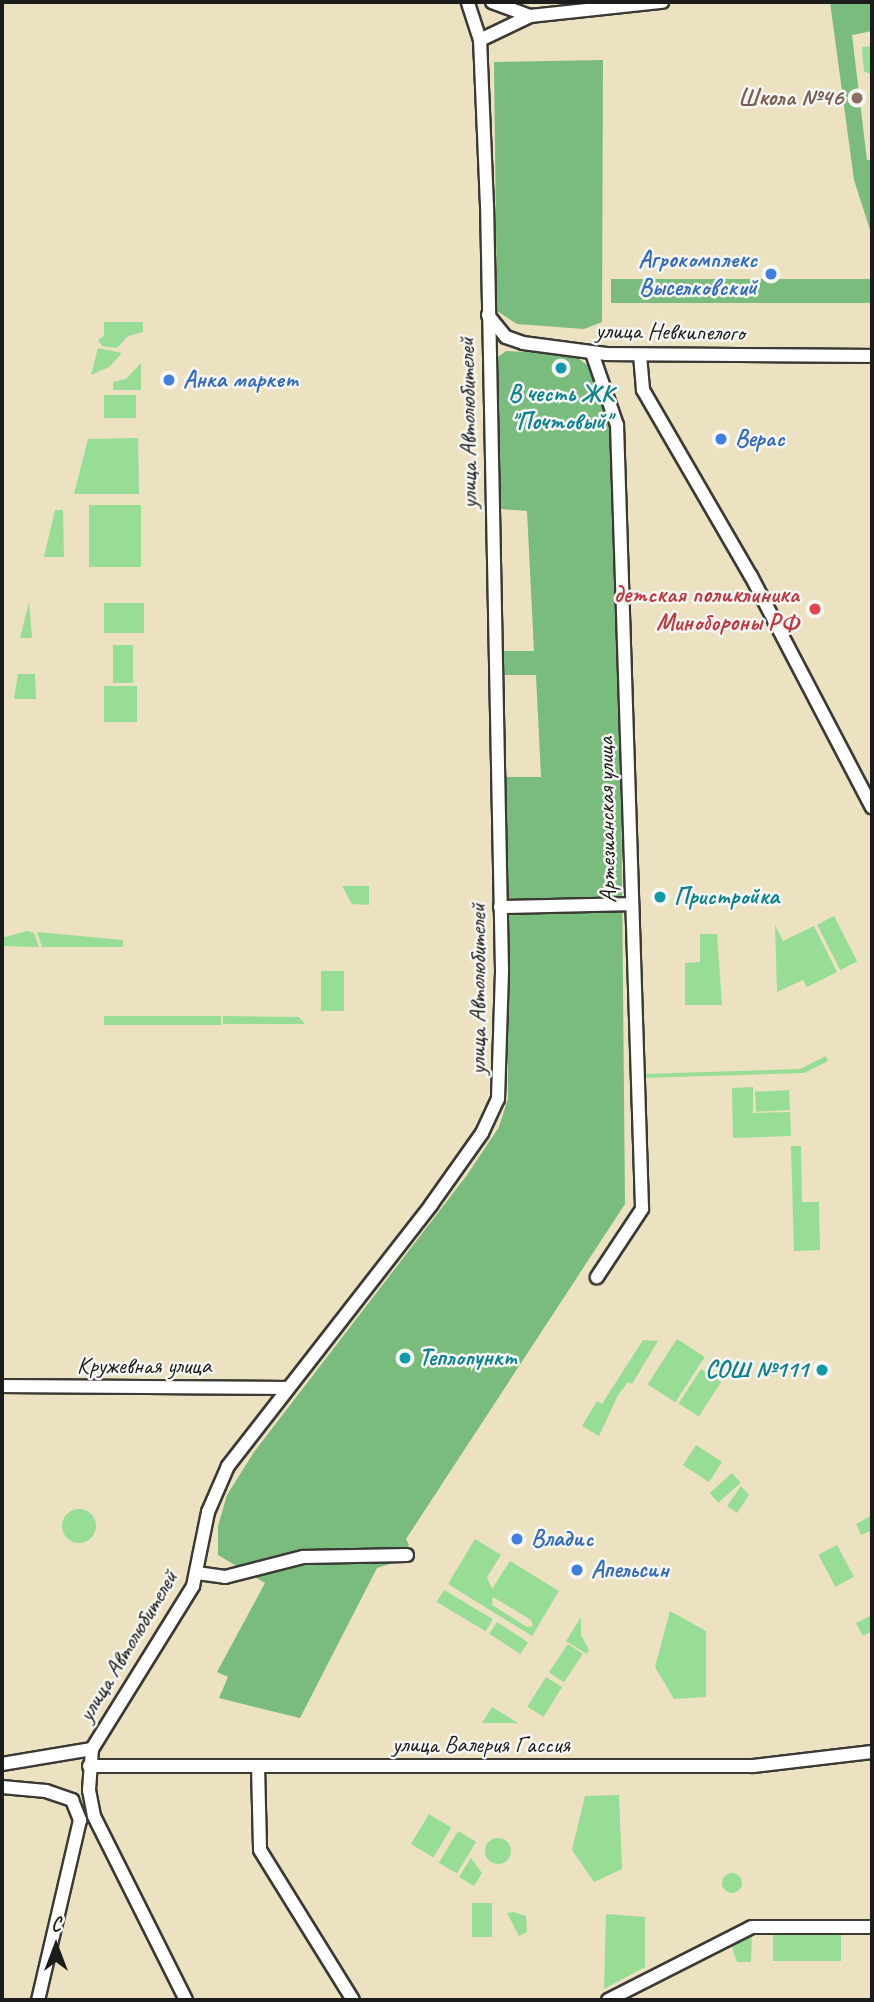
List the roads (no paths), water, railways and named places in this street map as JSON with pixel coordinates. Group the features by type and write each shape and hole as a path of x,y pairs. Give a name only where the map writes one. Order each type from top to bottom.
{"street":[{"name":"улица Автолюбителей","path":"186,2000 94,1816 89,1766 92,1749 197,1573 214,1492 287,1388 431,1205 482,1133 498,1100 500,907 480,40 468,2"},
{"path":"492,2 530,16"},
{"path":"480,40 530,16 662,2"},
{"name":"улица Невкипелого","path":"487,314 506,337 592,352 640,355 870,353"},
{"name":"Артезианская улица","path":"592,352 617,425 629,876 642,1209 597,1277"},
{"path":"640,355 643,390 751,576 872,807"},
{"path":"500,907 630,904"},
{"name":"Кружевная улица","path":"2,1386 287,1388"},
{"path":"197,1573 225,1577 303,1557 407,1555"},
{"path":"2,1764 92,1749"},
{"name":"улица Валерия Гассия","path":"89,1766 753,1766 872,1752"},
{"path":"258,1766 260,1850 353,2000"},
{"path":"2,1787 46,1791 72,1800 80,1820 38,2000"},
{"path":"608,2000 752,1927 872,1927"}],"place":[{"name":"Школа №46","path":"857,98"},
{"name":"Агрокомплекс Выселковский","path":"771,274"},
{"name":"В честь ЖК \"Почтовый\"","path":"561,368"},
{"name":"Анка маркет","path":"169,380"},
{"name":"Верас","path":"721,439"},
{"name":"детская поликлиника Минобороны РФ","path":"815,609"},
{"name":"Пристройка","path":"660,897"},
{"name":"Теплопункт","path":"405,1358"},
{"name":"СОШ №111","path":"822,1370"},
{"name":"Владис","path":"517,1539"},
{"name":"Апельсин","path":"577,1570"}]}
